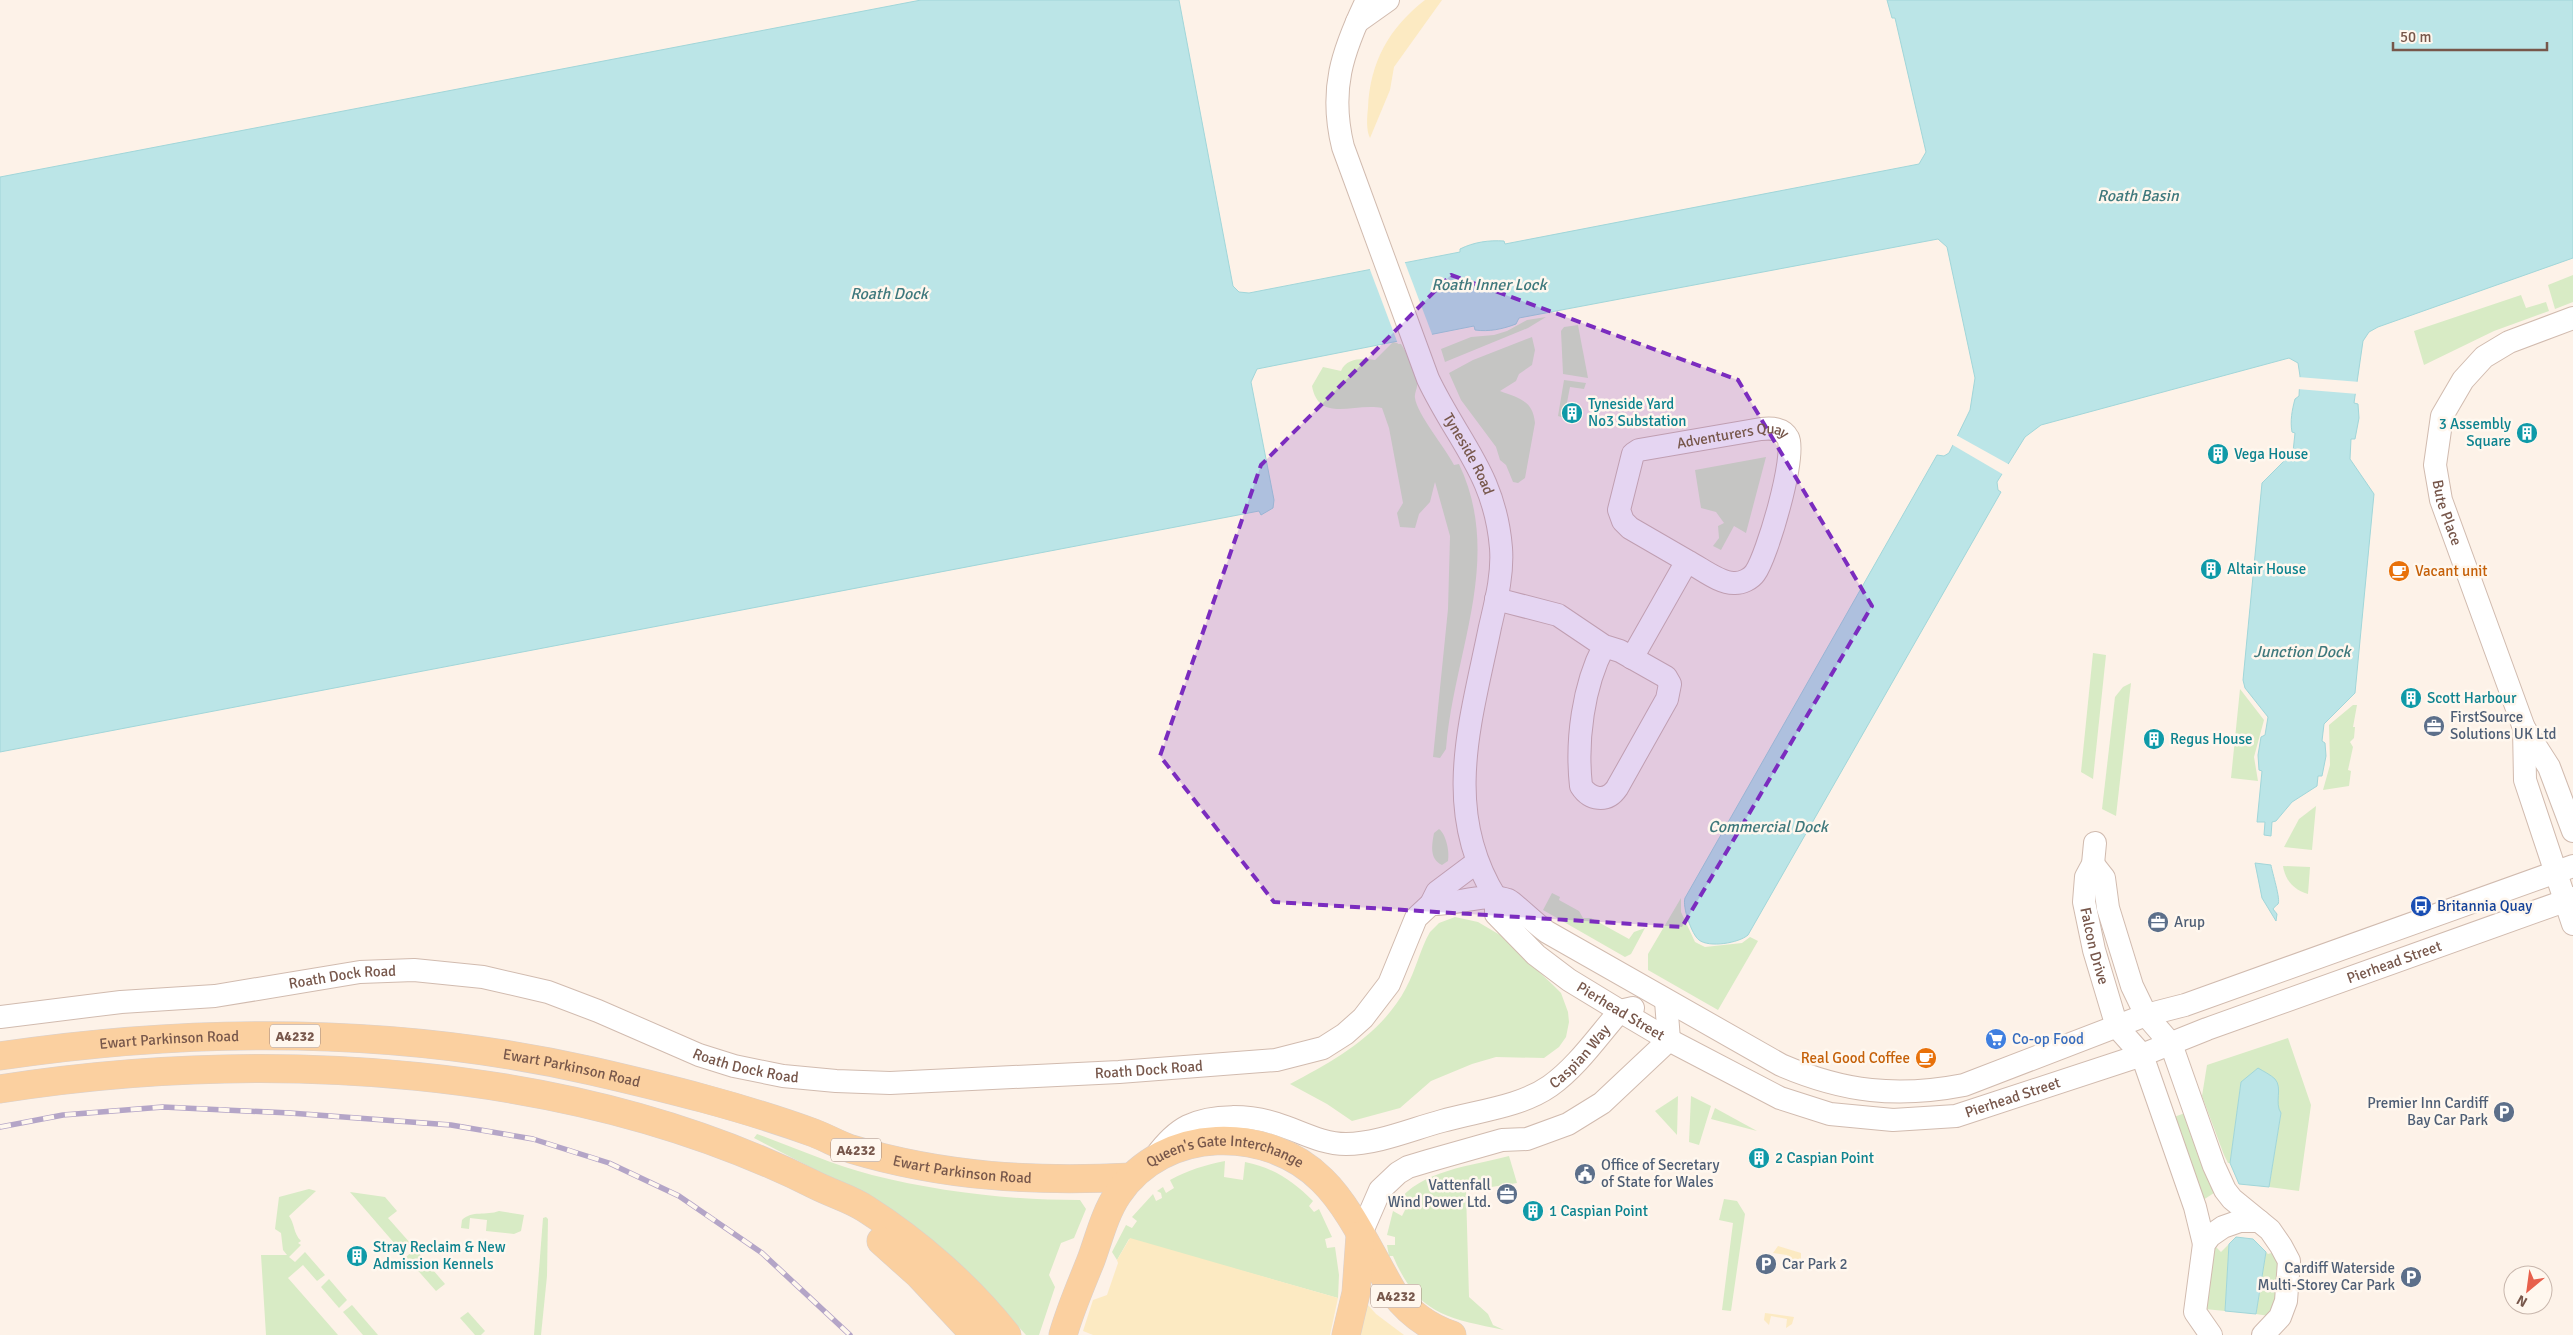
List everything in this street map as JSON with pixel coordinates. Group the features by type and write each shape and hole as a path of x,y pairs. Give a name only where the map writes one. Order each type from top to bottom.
{"main road":[{"name":"Ewart Parkinson Road","path":"0,1056 152,1039 216,1035 374,1040 440,1046 590,1071 736,1109 815,1134 850,1149 942,1169 1035,1180 1141,1170"},
{"name":"Ewart Parkinson Road","path":"0,1089 147,1072 293,1070 422,1078 485,1086 583,1104 672,1126 727,1145 865,1208 919,1248 950,1275 1007,1335"},
{"name":"Queen's Gate Interchange","path":"1063,1335 1106,1220 1118,1194 1141,1170 1187,1145 1205,1142 1244,1141 1279,1149 1294,1157 1325,1182 1360,1236"},
{"name":"A4232","path":"819,1187 919,1275 975,1335"},
{"path":"1346,1335 1356,1293 1360,1236"},
{"name":"A4232","path":"1360,1236 1392,1292 1402,1304 1422,1322 1452,1335"}],"street":[{"path":"1354,0 1356,22"},
{"path":"1356,22 1367,0"},
{"path":"1356,22 1388,0"},
{"name":"Tyneside Road","path":"1356,22 1342,66 1336,102 1344,147 1428,379 1441,406 1474,456 1492,498 1501,550 1496,599 1465,759 1464,802 1469,838 1477,862 1496,898"},
{"name":"Bute Place","path":"2573,318 2508,342 2484,358 2463,380 2442,416 2435,465 2441,500 2524,728 2550,767 2573,831"},
{"name":"Adventurers Quay","path":"1774,428 1782,431 1788,438 1791,446 1790,464 1767,550 1754,574 1736,584 1726,582 1687,561 1630,528 1623,521 1619,510 1633,454 1639,450 1761,429 1774,428"},
{"path":"1632,658 1687,561"},
{"path":"1496,599 1558,615 1604,646 1632,658 1666,677 1670,684 1670,691 1614,793 1609,797 1591,796 1581,786 1580,747 1589,687 1604,646"},
{"name":"Bute Place","path":"2524,728 2525,780 2564,869 2573,924"},
{"name":"Falcon Drive","path":"2117,1027 2088,924 2084,902 2086,877 2094,854 2104,878 2108,908 2124,963 2146,1015 2171,1044"},
{"name":"Roath Dock Road","path":"0,1017 121,1002 215,996 360,972 414,970 483,976 548,992 598,1010 700,1055 734,1066 783,1076 836,1081 890,1083 1247,1063 1304,1054 1323,1048 1345,1034 1378,1001 1397,968 1416,918 1431,904 1437,892 1477,862"},
{"name":"Pierhead Street","path":"2564,869 2312,961 2185,1005 2146,1015 1964,1085 1936,1090 1899,1093 1858,1090 1815,1080 1781,1065 1584,954 1535,924 1510,900 1496,898 1496,914 1536,955 1569,980 1669,1040 1797,1105 1830,1114 1892,1120 1956,1116 2142,1055 2206,1029 2569,900"},
{"path":"1431,904 1443,905 1496,898"},
{"path":"1360,1236 1380,1190 1398,1173 1408,1167 1502,1140 1527,1139 1568,1124 1602,1103 1669,1040 1666,1001"},
{"name":"Caspian Way","path":"1141,1170 1176,1134 1187,1126 1206,1120 1257,1119 1276,1123 1319,1140 1345,1144 1388,1136 1510,1103 1548,1087 1563,1076 1620,1011 1666,1001"},
{"path":"2117,1027 2142,1055 2195,1207 2204,1244 2195,1312 2211,1335"},
{"path":"2171,1044 2188,1099 2225,1190 2270,1230 2289,1261 2286,1301 2280,1317 2263,1335"},
{"path":"2204,1244 2210,1236 2223,1227 2240,1221 2259,1221"}],"highlighted area":[{"path":"1451,275 1738,380 1872,606 1682,927 1274,902 1160,756 1261,465"}],"green space":[{"path":"2573,275 2573,302 2555,309 2548,285"},
{"path":"2521,295 2526,308 2546,302 2549,311 2494,331 2424,365 2414,331"},
{"path":"1546,317 1528,328 1445,362 1441,349 1471,337 1494,335 1507,331 1527,320"},
{"path":"1578,325 1588,378 1563,374 1561,331 1564,327"},
{"path":"1532,337 1535,350 1532,365 1519,374 1516,381 1500,391 1524,401 1534,415 1535,423 1525,478 1518,483 1513,482 1506,465 1500,460 1496,447 1461,400 1449,373 1473,360"},
{"path":"1393,342 1401,344 1417,379 1415,398 1421,413 1454,465 1459,464 1472,500 1477,535 1477,570 1472,605 1446,749 1440,758 1433,757 1448,609 1450,536 1435,482 1430,502 1419,514 1415,528 1400,527 1397,513 1403,503 1389,428 1382,408 1330,408 1322,405 1316,398 1312,386 1323,367 1341,371 1351,361 1360,359 1375,360"},
{"path":"1564,380 1586,383 1584,389 1570,387 1564,418 1558,416"},
{"path":"1766,457 1746,533 1734,526 1721,550 1713,546 1719,538 1718,526 1724,523 1716,512 1701,508 1695,470"},
{"path":"2093,653 2106,655 2093,779 2081,772"},
{"path":"2131,683 2116,816 2102,809 2115,697 2123,687"},
{"path":"2240,689 2264,720 2254,757 2258,781 2231,778"},
{"path":"2353,705 2357,705 2353,727 2355,727 2354,738 2350,742 2353,747 2348,770 2351,771 2349,786 2323,790 2330,765 2329,725"},
{"path":"2316,806 2312,850 2284,847 2299,819"},
{"path":"1439,829 1447,844 1448,853 1448,861 1442,865 1435,859 1432,851 1434,833"},
{"path":"2283,866 2310,867 2308,894 2298,890 2291,884"},
{"path":"1552,893 1560,897 1559,900 1579,911 1583,918 1591,918 1629,939 1634,932 1645,928 1631,954 1625,957 1543,910"},
{"path":"1681,898 1681,912 1695,942 1705,947 1742,943 1750,937 1758,941 1718,1010 1648,970 1648,954"},
{"path":"1455,917 1478,922 1500,935 1561,993 1568,1012 1569,1022 1566,1037 1559,1047 1544,1058 1496,1057 1472,1064 1431,1081 1400,1108 1352,1121 1327,1104 1290,1084 1355,1045 1384,1019 1396,1005 1406,988 1430,932 1439,923"},
{"path":"2288,1038 2311,1105 2299,1191 2269,1187 2281,1114 2277,1108 2278,1085 2241,1082 2230,1163 2228,1163 2224,1155 2202,1096 2207,1065"},
{"path":"1678,1096 1677,1135 1655,1111"},
{"path":"1691,1096 1711,1106 1699,1145 1689,1142"},
{"path":"1715,1108 1757,1131 1711,1119"},
{"path":"2185,1113 2214,1193 2203,1200 2174,1117"},
{"path":"757,1134 843,1166 898,1181 1001,1197 1080,1200 1086,1209 1074,1238 1061,1243 1049,1275 1055,1287 1039,1335 1026,1335 985,1290 847,1186 754,1138"},
{"path":"1509,1156 1517,1183 1466,1191 1469,1297 1488,1314 1493,1325 1504,1330 1450,1317 1436,1311 1424,1302 1413,1291 1393,1256 1389,1256 1387,1245 1395,1245 1395,1237 1387,1235 1393,1211 1402,1216 1406,1208 1397,1203 1419,1183 1448,1171"},
{"path":"1225,1161 1224,1177 1243,1180 1245,1162 1282,1176 1313,1201 1309,1206 1314,1212 1319,1209 1332,1237 1325,1239 1327,1248 1335,1247 1339,1275 1338,1298 1129,1239 1117,1260 1112,1252 1126,1225 1132,1228 1137,1221 1132,1217 1153,1194 1156,1201 1162,1198 1161,1193 1157,1191 1163,1187 1166,1193 1174,1188 1170,1180 1197,1168"},
{"path":"309,1189 316,1191 289,1216 301,1241 298,1243 301,1245 289,1257 295,1262 305,1252 325,1275 317,1281 303,1265 288,1278 338,1335 266,1335 261,1255 287,1255 283,1250 281,1233 275,1229 279,1197"},
{"path":"350,1192 385,1197 397,1211 388,1218 411,1244 402,1252"},
{"path":"1724,1199 1737,1201 1745,1214 1731,1311 1722,1310 1733,1223 1719,1220"},
{"path":"499,1211 524,1215 521,1231 514,1234 486,1231 487,1220 470,1218 469,1229 461,1228 462,1220 470,1215"},
{"path":"546,1217 548,1219 547,1276 541,1335 534,1335 543,1218"},
{"path":"2229,1244 2225,1311 2205,1309 2209,1263 2215,1246 2221,1252"},
{"path":"415,1249 445,1284 436,1291 406,1257"},
{"path":"2266,1252 2268,1254 2275,1252 2280,1276 2269,1316 2256,1314"},
{"path":"329,1279 347,1300 339,1308 321,1287"},
{"path":"352,1305 378,1335 363,1335 343,1312"},
{"path":"468,1312 485,1331 481,1335 475,1335 460,1318"}],"sand":[{"path":"1425,0 1442,0 1394,67 1390,90 1370,138 1367,115 1377,61 1401,22"},
{"path":"1130,1238 1338,1298 1330,1335 1093,1335 1083,1331 1093,1300 1107,1295 1118,1263 1117,1260"},
{"path":"1778,1246 1801,1253 1801,1266 1787,1263 1787,1255 1773,1253"},
{"path":"1367,1304 1376,1314 1404,1335 1356,1335"},
{"path":"1765,1313 1794,1317 1792,1324 1786,1328 1787,1319 1771,1316 1769,1325 1764,1320"}],"water":[{"name":"Roath Dock","path":"921,0 1179,0 1233,286 1239,292 1249,293 1460,252 1460,249 1482,242 1504,241 1505,244 1919,164 1926,152 1895,18 1892,18 1887,0 2573,0 2573,258 2378,327 2369,332 2363,341 2354,403 2358,404 2359,418 2355,439 2351,439 2350,459 2374,494 2355,693 2324,724 2322,741 2325,743 2326,756 2322,776 2318,776 2317,786 2292,802 2276,821 2272,822 2271,836 2264,835 2265,822 2257,822 2262,771 2259,770 2258,755 2261,737 2265,735 2268,717 2245,688 2243,680 2262,483 2293,452 2295,433 2292,432 2291,424 2295,399 2299,396 2300,376 2298,363 2289,358 2041,425 2025,437 1997,482 1998,490 2001,492 1748,935 1724,944 1710,944 1696,937 1688,920 1684,902 1685,898 1937,455 1944,456 1949,453 1970,410 1975,378 1947,247 1938,239 1519,318 1516,324 1496,330 1475,330 1474,326 1257,369 1251,382 1274,500 1273,508 1261,515 1259,511 0,752 0,177"},
{"path":"2255,863 2271,865 2279,901 2273,909 2277,914 2276,921 2262,898"},
{"path":"2258,1068 2275,1079 2279,1091 2278,1105 2281,1113 2269,1187 2239,1184 2230,1163 2241,1082"},
{"path":"2236,1237 2253,1239 2266,1252 2256,1314 2225,1311 2229,1244"}],"pier":[{"path":"1404,260 1433,337 1398,344 1369,267"},
{"path":"2298,374 2298,377 2360,382 2358,394 2297,389"},
{"path":"1956,435 2010,465 2004,475 1951,444"}],"railway":[{"path":"0,1127 63,1115 163,1107 290,1113 451,1125 533,1139 609,1163 679,1196 762,1253 850,1335"}],"place":[{"name":"Tyneside Yard No3 Substation","path":"1572,413"},
{"name":"3 Assembly Square","path":"2527,433"},
{"name":"Vega House","path":"2218,454"},
{"name":"Altair House","path":"2211,569"},
{"name":"Vacant unit","path":"2399,571"},
{"name":"Scott Harbour","path":"2411,698"},
{"name":"FirstSource Solutions UK Ltd","path":"2434,726"},
{"name":"Regus House","path":"2154,739"},
{"name":"Britannia Quay","path":"2421,906"},
{"name":"Arup","path":"2158,922"},
{"name":"Co-op Food","path":"1996,1039"},
{"name":"Real Good Coffee","path":"1926,1058"},
{"name":"Premier Inn Cardiff Bay Car Park","path":"2504,1112"},
{"name":"2 Caspian Point","path":"1759,1158"},
{"name":"Office of Secretary of State for Wales","path":"1585,1174"},
{"name":"Vattenfall Wind Power Ltd.","path":"1507,1194"},
{"name":"1 Caspian Point","path":"1533,1211"},
{"name":"Stray Reclaim & New Admission Kennels","path":"357,1256"},
{"name":"Car Park 2","path":"1766,1264"},
{"name":"Cardiff Waterside Multi-Storey Car Park","path":"2411,1277"}],"water label":[{"name":"Roath Basin","path":"2138,196"},
{"name":"Roath Inner Lock","path":"1489,285"},
{"name":"Junction Dock","path":"2302,652"},
{"name":"Commercial Dock","path":"1768,827"}]}
